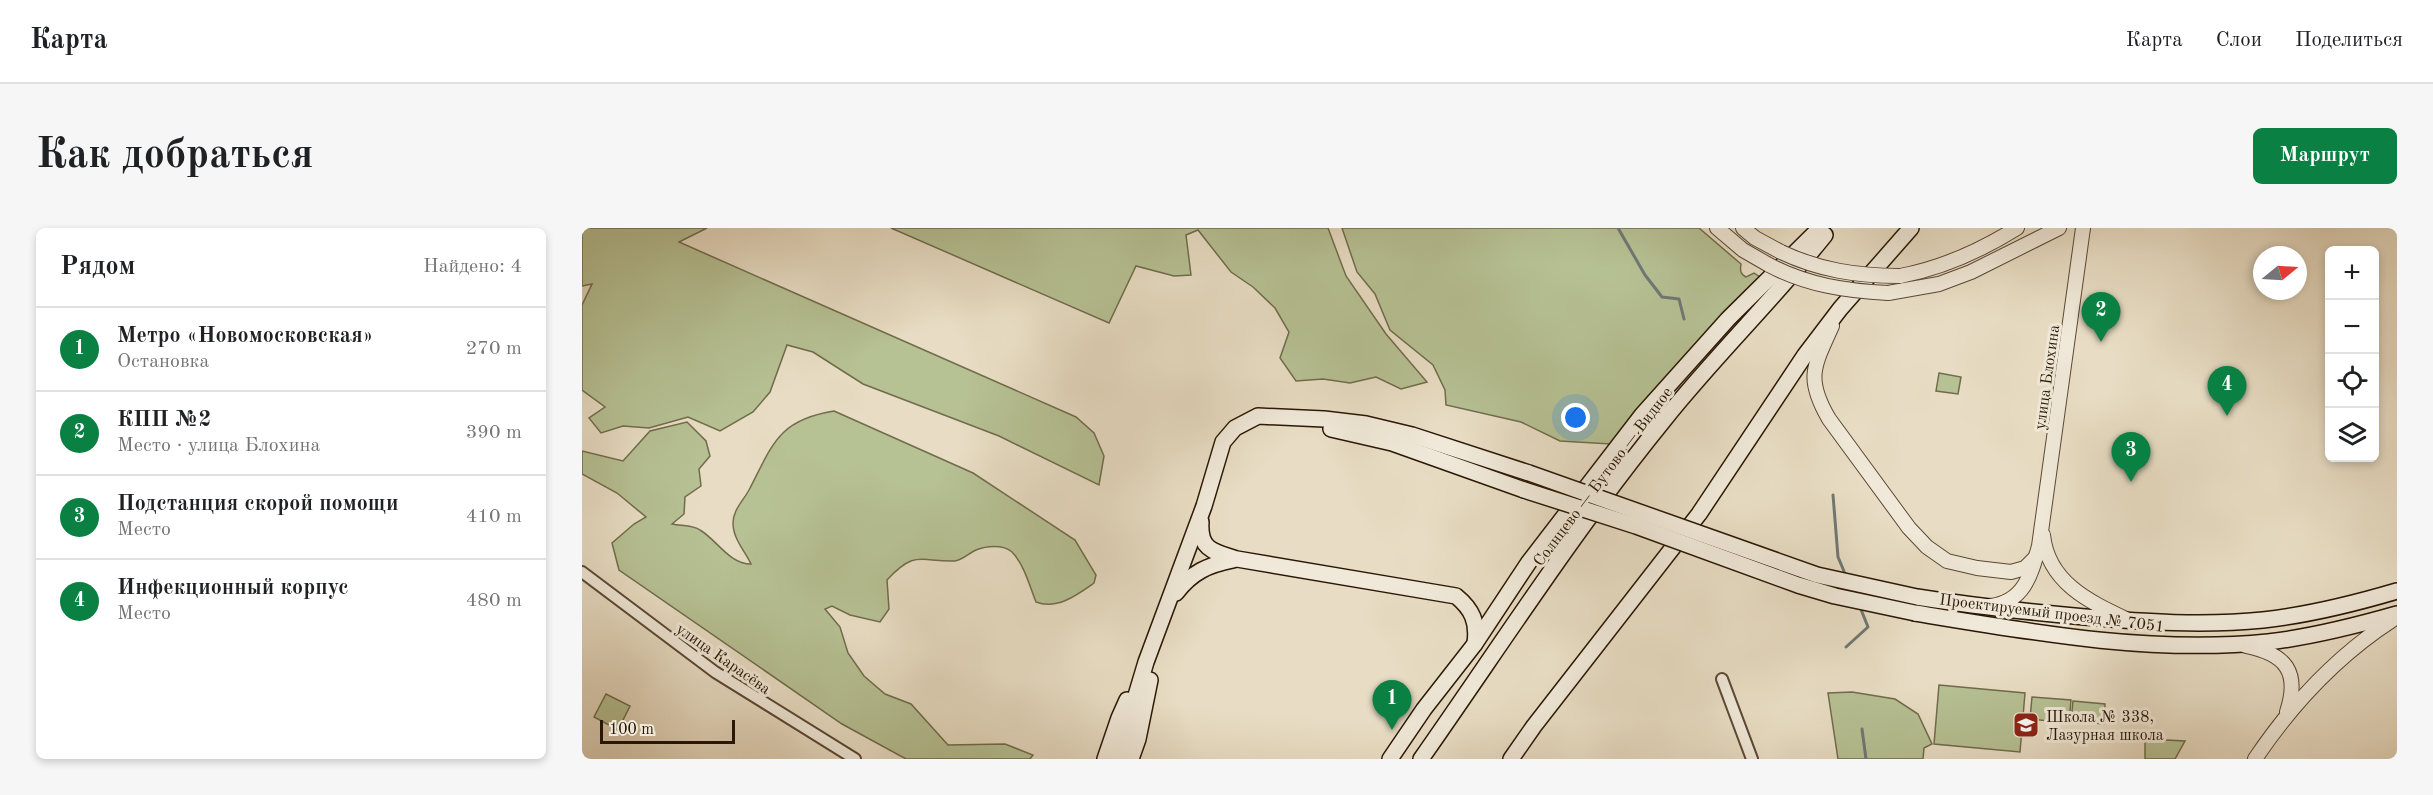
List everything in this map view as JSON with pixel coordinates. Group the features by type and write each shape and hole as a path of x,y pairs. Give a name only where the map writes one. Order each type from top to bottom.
{"main road":[{"path":"1389,759 1424,709 1474,645 1529,562 1642,416 1728,319 1820,228"},
{"name":"Солнцево — Бутово — Видное","path":"1421,759 1581,528 1644,446 1665,419 1788,281 1830,228"},
{"path":"1511,759 1534,726 1699,514 1773,401 1840,309 1911,228"},
{"path":"1117,759 1162,614 1202,513 1223,442 1235,428 1258,416 1284,417"},
{"name":"Проектируемый проезд № 7051","path":"1284,417 1324,419 1379,427 1479,456 1817,574 1855,585 1917,597 1983,607 2130,621 2215,623 2265,620 2334,608 2397,591"},
{"name":"Проектируемый проезд № 7051","path":"1284,417 1392,443 1524,490 1636,526 1798,585 1835,596 1915,613 2111,640 2171,644 2238,644 2295,639 2397,616"},
{"path":"1202,513 1200,532 1202,541 1208,548 1237,559 1456,596 1470,610 1475,620 1477,629 1474,645"},
{"path":"1131,759 1138,740 1162,614 1193,574 1202,568 1237,559"},
{"path":"1105,759 1119,718 1146,663"}],"street":[{"path":"1717,228 1743,249 1769,265 1815,284 1837,289 1888,293 1938,284 1971,272 2059,228"},
{"path":"1743,228 1755,238 1781,252 1830,270 1869,276 1900,276 1924,272 1961,259 2017,228"},
{"name":"улица Блохина","path":"1983,607 2007,602 2021,591 2030,578 2036,557 2042,530 2083,228"},
{"path":"1840,309 1814,371 1813,384 1818,400 1829,419 1908,528 1927,547 1947,561 1963,565 2011,572 2025,568 2036,557"},
{"path":"2042,530 2053,567 2063,580 2083,597 2130,621"},
{"name":"улица Карасёва","path":"582,572 715,672 855,759"},
{"path":"2255,759 2286,714 2357,645 2397,616"},
{"path":"2238,644 2268,651 2285,664 2293,686 2286,714"},
{"path":"1722,679 1752,759"}],"green space":[{"path":"582,228 707,228 679,242 1076,417 1094,433 1104,456 1099,485 999,436 863,384 813,352 787,345 770,392 753,412 720,431 688,417 649,428 623,426 601,433 589,418 605,407 582,390 582,305 592,284 582,286"},
{"path":"891,228 1328,228 1346,276 1386,334 1427,382 1401,389 1376,377 1350,383 1323,379 1296,381 1280,358 1289,332 1275,308 1253,287 1231,272 1198,230 1186,235 1191,275 1174,276 1136,266 1109,323"},
{"path":"1342,228 1699,228 1741,264 1741,272 1744,276 1754,273 1763,279 1611,444 1560,441 1521,422 1446,405 1445,390 1433,365 1390,330 1375,294 1357,272"},
{"path":"1939,373 1961,377 1958,394 1936,391"},
{"path":"834,411 973,473 1075,540 1096,575 1094,583 1066,600 1052,604 1036,602 1020,563 1012,552 1004,548 989,547 976,550 955,561 919,559 905,564 887,580 889,609 880,622 850,615 832,606 825,609 840,627 848,653 864,676 885,694 911,704 948,745 1005,744 1033,755 1030,759 906,759 842,724 619,570 612,543 646,517 617,493 582,474 582,451 623,461 650,431 687,422 706,441 710,456 699,469 701,486 685,497 684,514 672,524 697,528 736,560 751,564 735,534 733,518 736,510 780,437 800,421"},
{"path":"1939,685 2025,693 2020,752 1934,744"},
{"path":"1852,692 1895,699 1918,714 1932,744 1924,748 1923,759 1838,759 1828,693"},
{"path":"606,694 630,706 618,730 594,717"},
{"path":"2032,697 2071,700 2069,723 2030,719"},
{"path":"2073,701 2105,704 2104,724 2071,721"},
{"path":"2145,739 2185,741 2175,759 2145,759"}],"waterway":[{"path":"1618,228 1645,275 1662,297 1679,299 1684,319"},
{"path":"1833,495 1838,557 1846,576"},
{"path":"1846,647 1868,627 1860,607"},
{"path":"1862,729 1866,759"}],"place":[{"name":"КПП №2","path":"2101,342"},
{"name":"Инфекционный корпус","path":"2227,416"},
{"name":"Подстанция скорой помощи","path":"2131,482"},
{"name":"Школа № 338, Лазурная школа","path":"2026,725"},
{"name":"Метро «Новомосковская»","path":"1392,730"}]}
